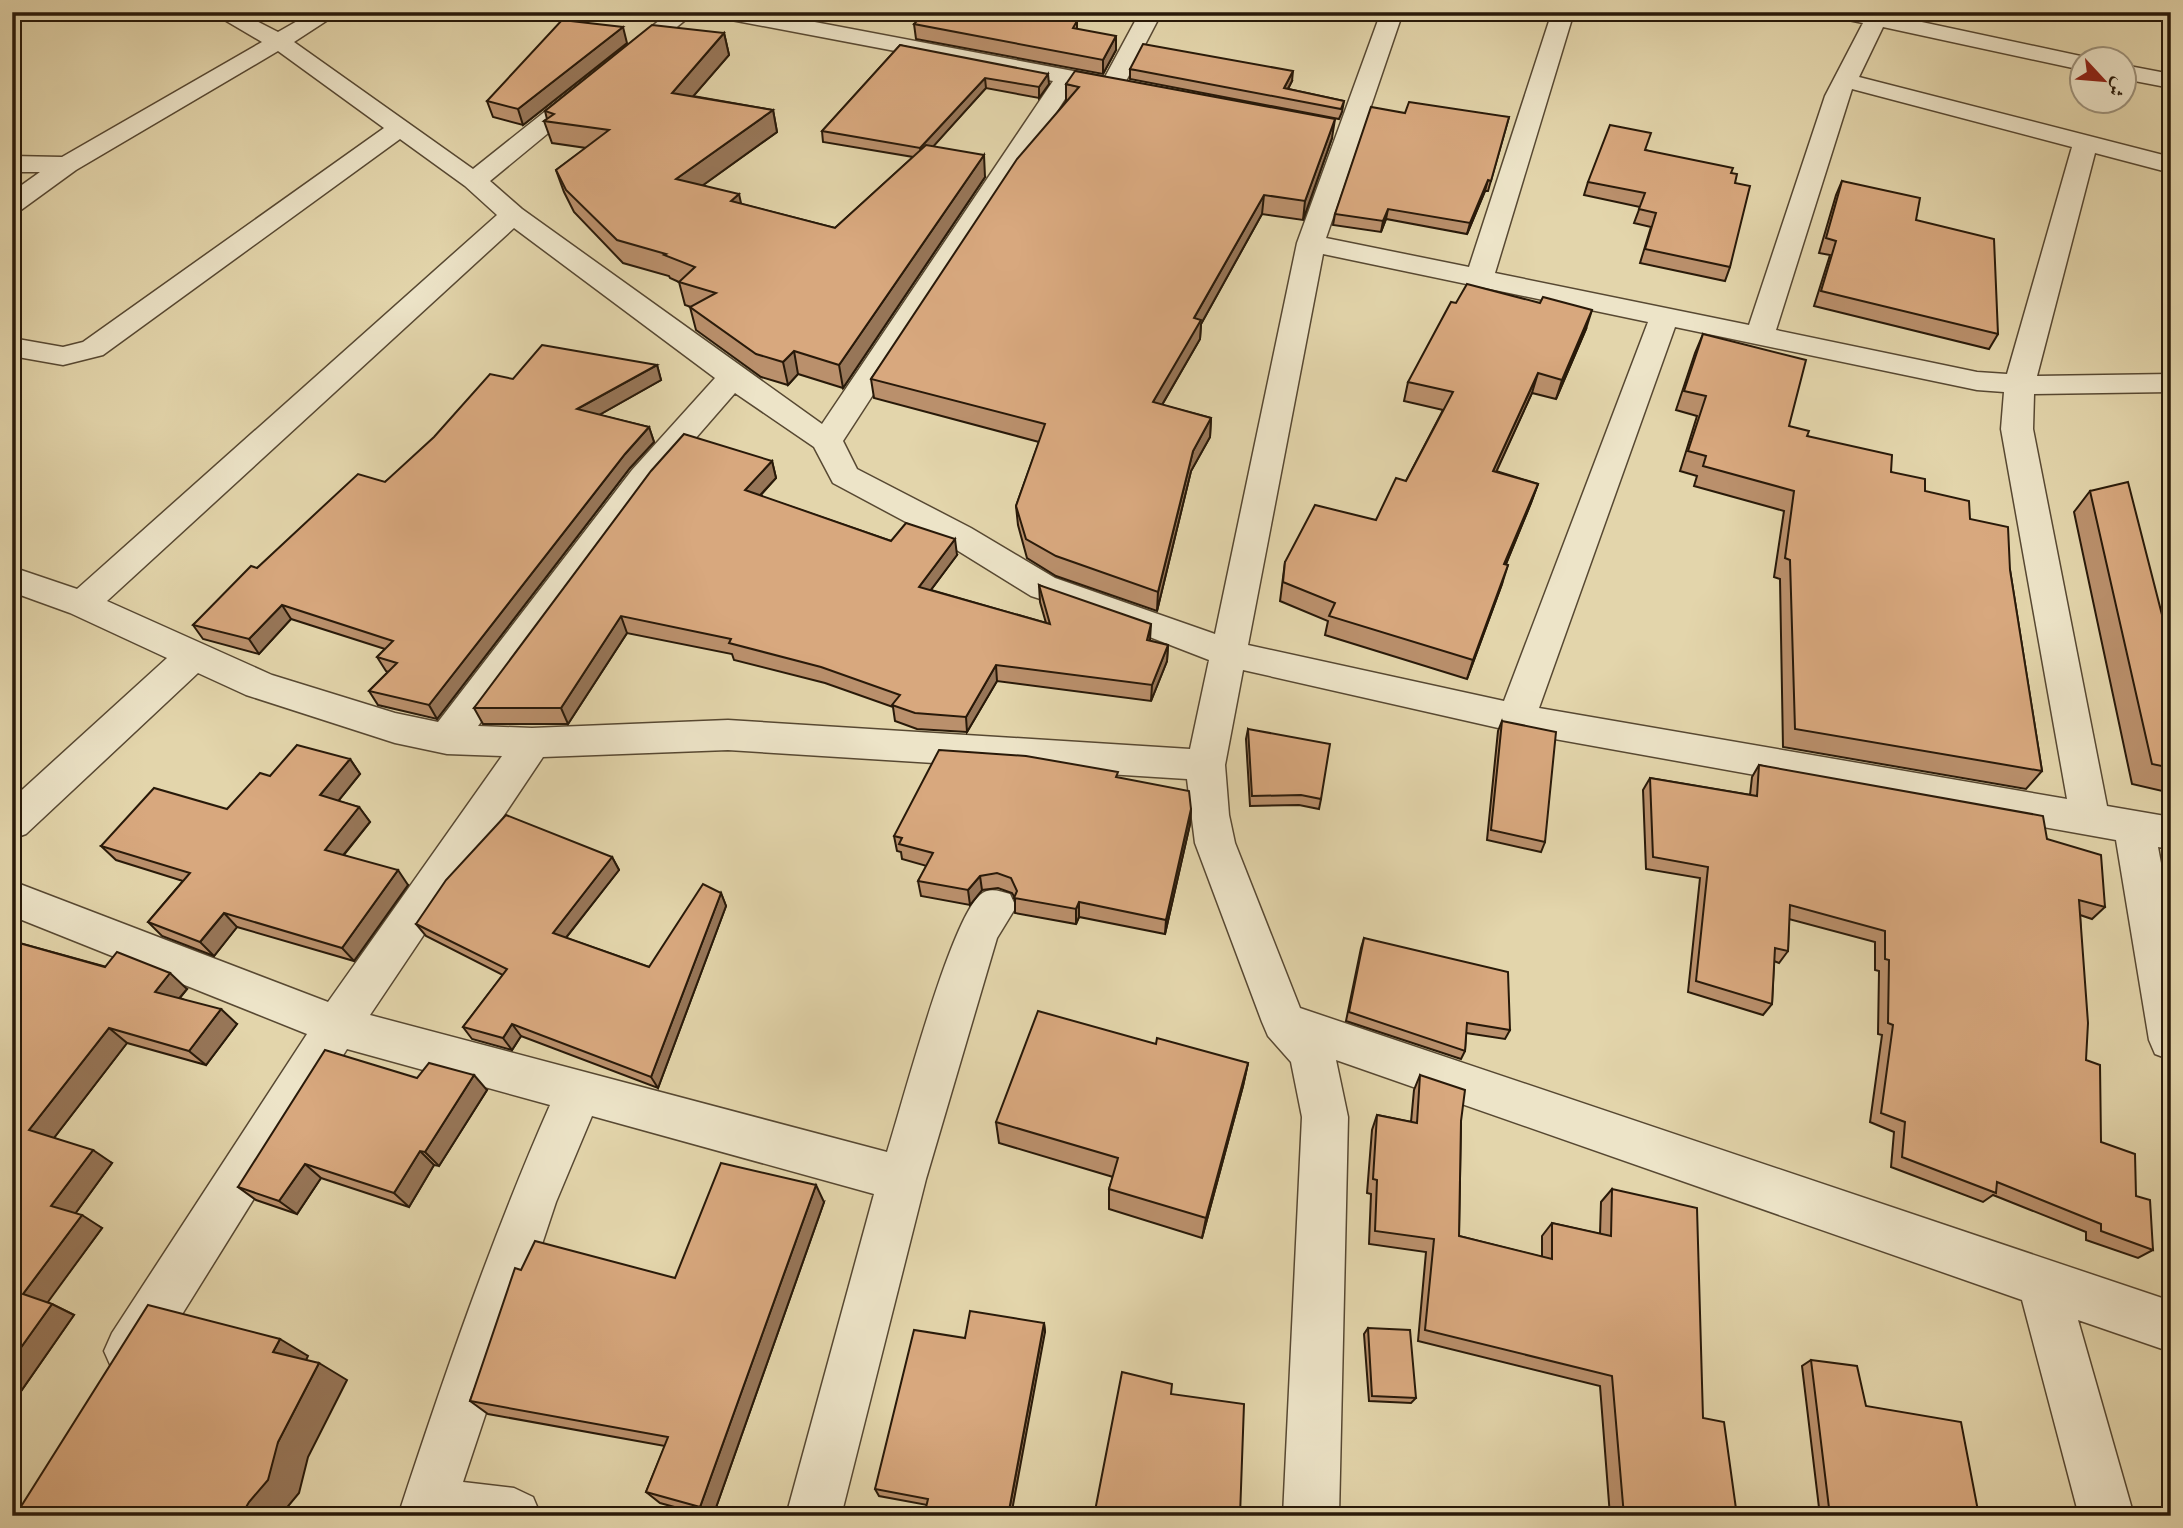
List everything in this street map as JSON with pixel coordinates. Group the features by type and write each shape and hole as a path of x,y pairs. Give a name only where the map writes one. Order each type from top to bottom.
{"street":[{"path":"222,12 280,42 474,181 513,215 733,377 827,441 844,476 959,536 1043,587 1124,613 1230,654 1516,718 2153,829 2171,1040"},
{"path":"12,204 67,165 329,12"},
{"path":"726,12 1151,93"},
{"path":"1111,85 1150,12"},
{"path":"1311,1516 1325,1117 1312,1053 1284,1022 1215,843 1209,815 1206,765 1335,129 1392,12"},
{"path":"1480,277 1563,12"},
{"path":"1842,12 1879,16 2068,60"},
{"path":"474,181 678,13"},
{"path":"1759,337 1844,80 1879,16"},
{"path":"2138,75 2171,82"},
{"path":"827,441 1067,78"},
{"path":"1844,80 2171,165"},
{"path":"12,347 63,356 93,349 399,128"},
{"path":"2085,143 2019,386 2017,429 2090,819"},
{"path":"12,164 67,165"},
{"path":"82,604 513,215"},
{"path":"1311,243 1977,382 2019,386 2171,383"},
{"path":"1516,718 1664,318"},
{"path":"447,739 643,478 733,377"},
{"path":"12,579 82,604 192,657 259,685 395,728 447,739 533,743 728,735 1206,765"},
{"path":"12,823 192,657"},
{"path":"107,1388 337,1026 533,743"},
{"path":"12,898 337,1026 902,1179"},
{"path":"813,1516 902,1179 978,932 995,907"},
{"path":"1284,1022 2043,1286 2171,1327"},
{"path":"514,1516 426,1510 532,1202 580,1090"},
{"path":"2043,1286 2107,1516"}],"building":[{"path":"925,12 1010,12 1077,21 1073,28 1116,36 1103,60 914,24"},
{"path":"562,20 623,27 518,109 487,101"},
{"path":"652,25 724,33 672,93 773,110 676,179 739,194 731,201 835,228 926,145 984,155 839,365 794,351 783,362 756,354 690,307 716,293 679,282 695,267 664,255 666,254 617,240 566,190 556,170 609,130 544,121 554,114 545,111"},
{"path":"1143,44 1293,71 1284,88 1344,101 1341,109 1130,69"},
{"path":"900,45 1048,74 1039,87 985,78 920,148 822,131"},
{"path":"1075,71 1335,119 1305,201 1264,195 1194,318 1201,320 1153,402 1211,418 1193,451 1158,592 1056,556 1026,539 1016,506 1045,424 871,379 1017,159 1079,87 1066,84"},
{"path":"1409,102 1509,117 1491,181 1488,180 1470,223 1388,209 1383,221 1335,214 1371,107 1405,113"},
{"path":"1610,125 1651,133 1645,150 1733,168 1731,173 1737,174 1735,183 1750,186 1730,267 1645,249 1656,213 1639,209 1645,193 1588,182"},
{"path":"1842,181 1920,198 1916,220 1994,239 1998,334 1821,291 1836,241 1826,238"},
{"path":"1467,284 1540,303 1543,297 1592,310 1562,380 1538,373 1493,471 1538,484 1504,564 1508,565 1473,660 1329,616 1335,603 1283,582 1285,562 1315,505 1376,520 1396,478 1406,481 1453,392 1408,382 1451,302 1456,303"},
{"path":"1703,334 1806,360 1789,426 1809,431 1807,436 1892,455 1891,472 1925,479 1925,491 1969,501 1970,519 2008,527 2010,570 2042,771 1795,729 1790,560 1785,558 1794,491 1703,466 1706,456 1688,451 1706,396 1684,391"},
{"path":"542,345 657,365 577,409 649,427 429,705 369,691 397,663 377,657 393,641 282,605 249,639 193,625 251,566 257,568 358,474 385,482 434,437 490,374 513,379"},
{"path":"684,434 772,461 745,490 891,541 906,523 955,539 919,587 1050,624 1039,585 1151,624 1147,640 1168,645 1152,685 996,665 966,717 915,713 892,705 900,695 821,667 729,643 731,639 621,616 561,708 474,708 651,471"},
{"path":"2128,482 2171,650 2171,768 2152,764 2090,491"},
{"path":"1502,721 1556,732 1545,842 1491,830"},
{"path":"1248,729 1330,744 1321,799 1301,795 1252,796"},
{"path":"297,745 350,759 320,795 359,807 325,850 398,870 342,948 224,913 200,942 148,922 190,873 101,846 154,788 227,809 260,773 270,776"},
{"path":"939,750 1026,756 1118,772 1116,777 1189,791 1191,809 1166,920 1079,902 1076,909 1014,898 1017,891 1011,878 997,873 980,876 968,890 918,881 933,853 899,844 902,838 894,836"},
{"path":"1759,765 2043,816 2047,839 2101,855 2105,907 2079,900 2088,1023 2086,1060 2100,1065 2101,1142 2135,1154 2136,1196 2150,1200 2153,1250 2101,1231 2101,1224 1997,1182 1996,1193 1902,1157 1905,1122 1881,1113 1893,1025 1888,1023 1889,960 1885,959 1885,931 1790,905 1788,951 1775,948 1772,1004 1696,981 1708,867 1653,857 1650,778 1757,796"},
{"path":"506,815 612,857 553,933 649,967 703,884 721,893 651,1077 512,1024 503,1038 463,1027 507,969 416,924 446,880"},
{"path":"1364,938 1508,972 1510,1030 1467,1023 1465,1051 1349,1012"},
{"path":"12,941 105,967 117,952 170,973 155,992 221,1009 189,1051 109,1028 29,1130 93,1150 51,1206 82,1215 23,1294 52,1304 12,1360"},
{"path":"1038,1011 1156,1044 1157,1038 1248,1063 1206,1218 1109,1189 1118,1158 996,1122"},
{"path":"325,1050 417,1078 429,1063 474,1075 425,1152 420,1151 394,1193 305,1164 279,1201 238,1187"},
{"path":"1420,1075 1465,1090 1461,1121 1459,1236 1552,1259 1552,1223 1611,1236 1612,1189 1697,1208 1703,1418 1724,1422 1737,1516 1624,1516 1612,1376 1425,1330 1434,1239 1375,1231 1377,1180 1373,1179 1377,1115 1417,1123"},
{"path":"721,1163 816,1185 700,1507 646,1492 668,1437 470,1401 515,1268 521,1270 535,1241 675,1278"},
{"path":"148,1305 280,1339 273,1352 319,1363 278,1442 268,1480 241,1516 15,1516"},
{"path":"970,1311 1044,1323 1008,1516 924,1516 928,1499 875,1489 914,1330 965,1338"},
{"path":"1368,1328 1410,1330 1416,1398 1372,1396"},
{"path":"1811,1360 1857,1366 1866,1406 1961,1422 1979,1516 1830,1516"},
{"path":"1122,1372 1172,1384 1171,1394 1244,1404 1240,1516 1094,1516"}]}
